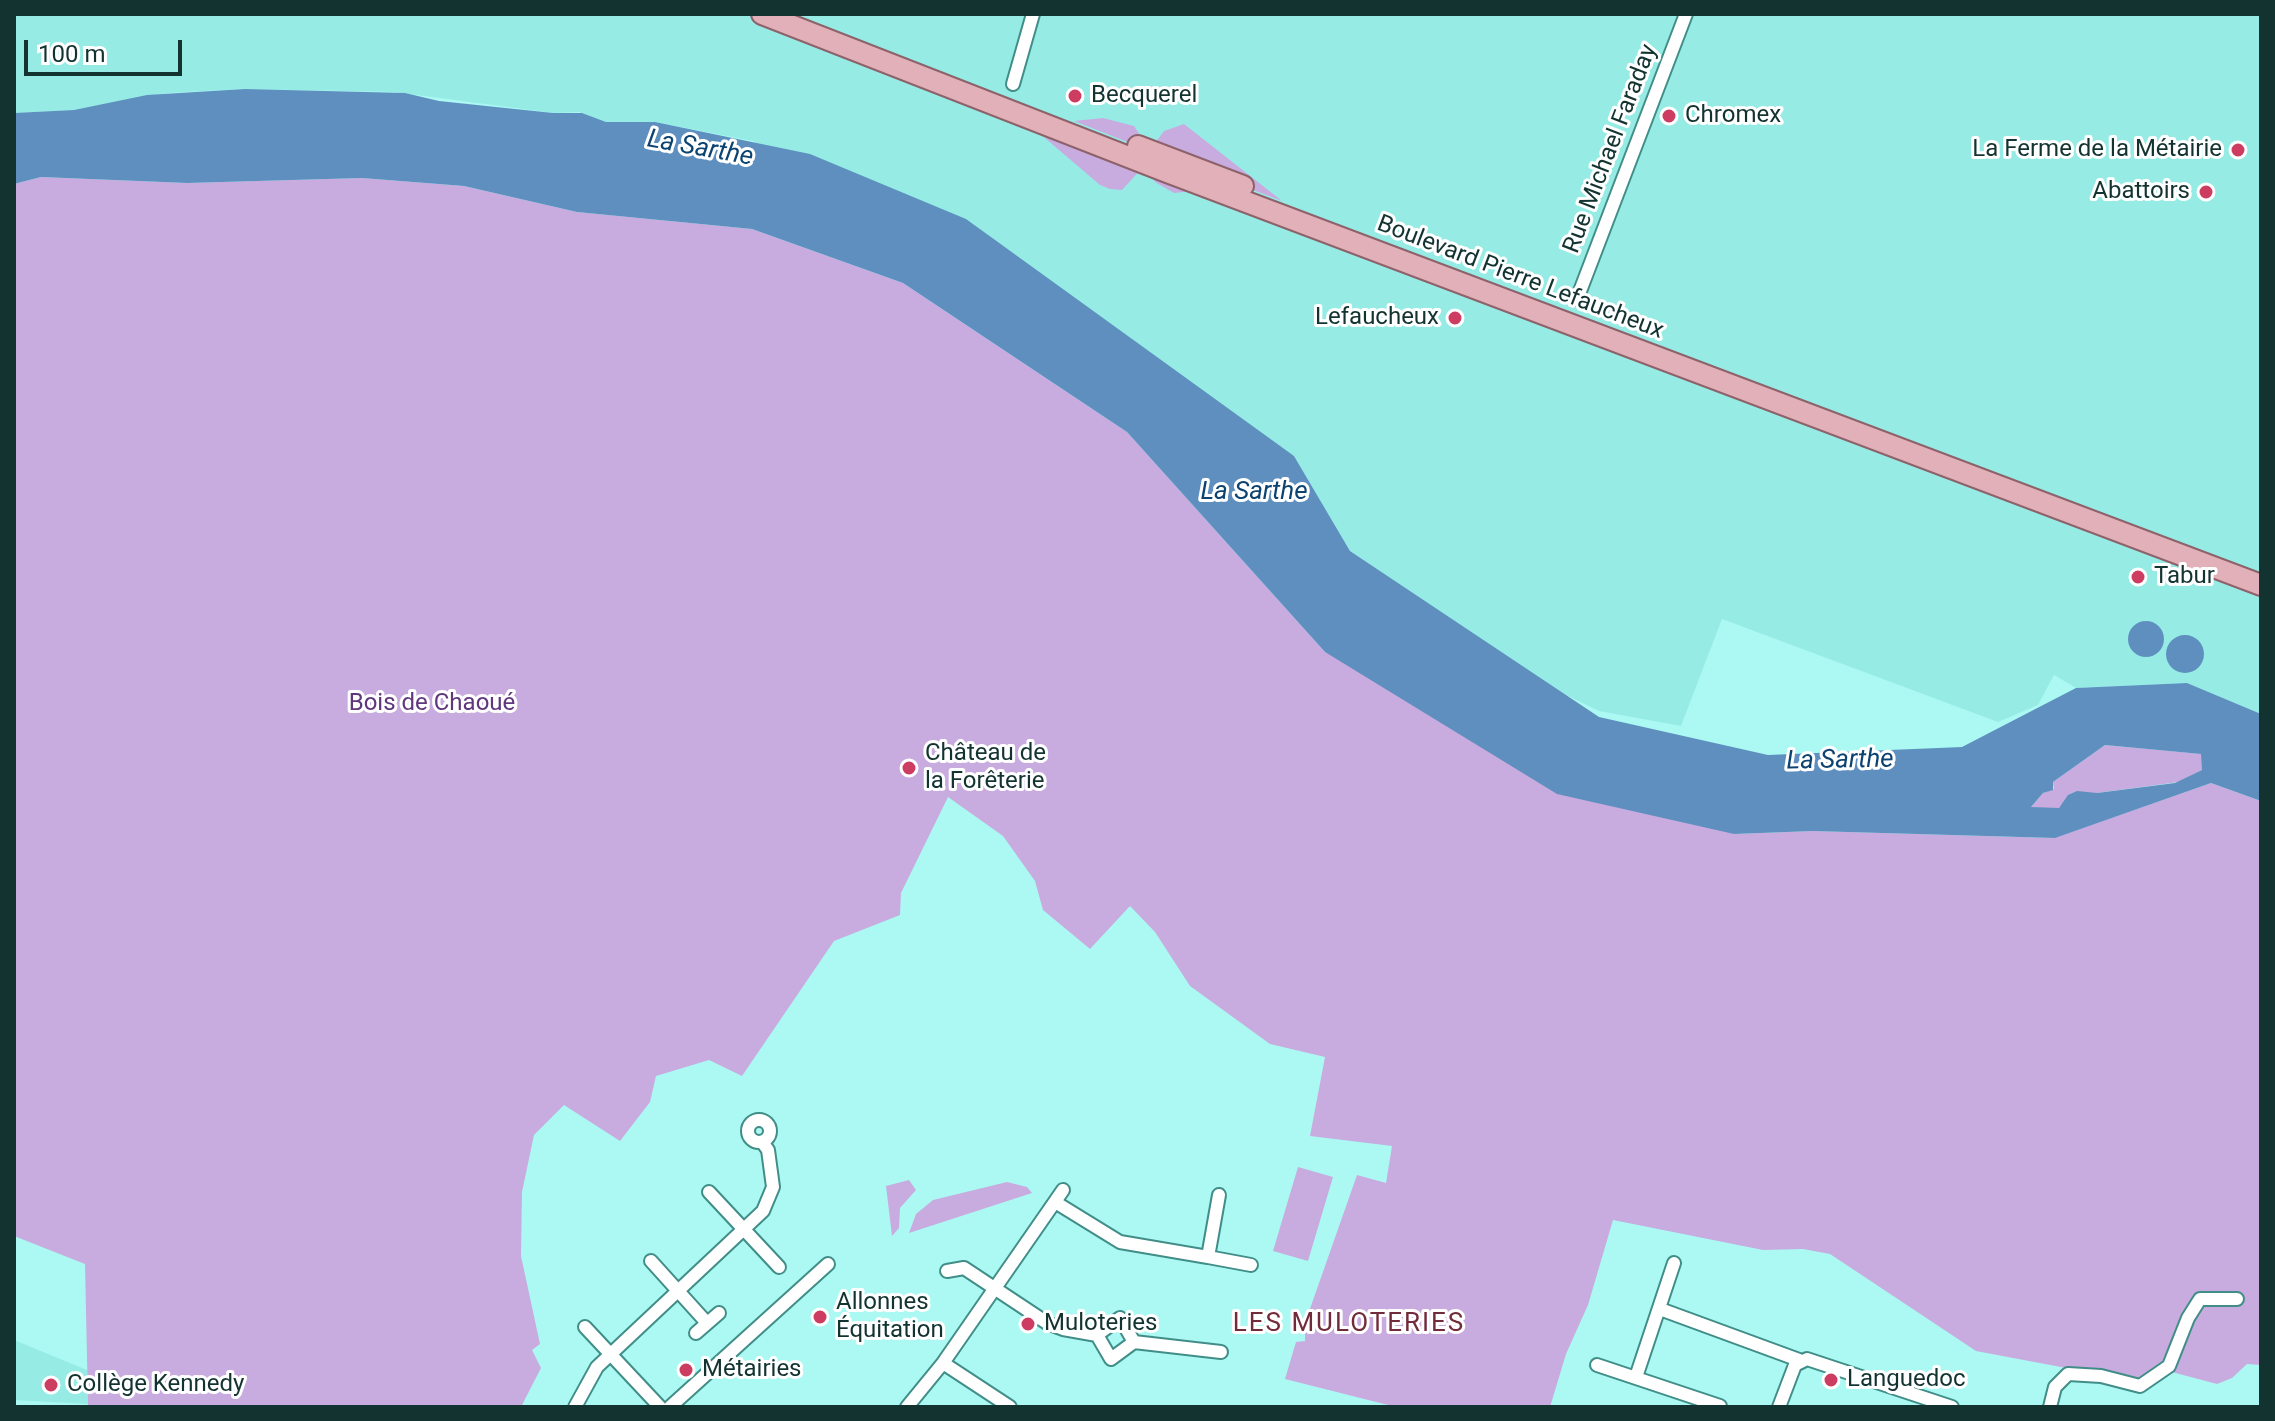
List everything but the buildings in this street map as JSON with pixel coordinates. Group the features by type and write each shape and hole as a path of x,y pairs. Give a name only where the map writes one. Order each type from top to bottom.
{"main road":[{"name":"Boulevard Pierre Lefaucheux","path":"762,14 2261,570"},
{"name":"Boulevard Pierre Lefaucheux","path":"800,14 1148,158 2261,585"}],"street":[{"path":"1013,84 1033,14"},
{"name":"Rue Michael Faraday","path":"1577,299 1686,14"},
{"path":"575,1407 589,1378 610,1354 763,1211 773,1187 768,1150 762,1142"},
{"path":"907,1407 943,1363 1063,1190"},
{"path":"709,1192 779,1267"},
{"path":"1208,1257 1219,1195"},
{"path":"1055,1202 1120,1242 1251,1265"},
{"path":"651,1261 707,1323"},
{"path":"1636,1377 1674,1263"},
{"path":"670,1407 828,1264"},
{"path":"947,1271 964,1268 1047,1323 1097,1335 1111,1359 1134,1342 1221,1352"},
{"path":"2050,1407 2055,1387 2068,1374 2101,1376 2140,1386 2169,1366 2188,1318 2200,1299 2237,1299"},
{"path":"1660,1309 1799,1360 1807,1359 1952,1407"},
{"path":"696,1333 719,1313"},
{"path":"1097,1335 1120,1318 1134,1342"},
{"path":"585,1327 660,1407"},
{"path":"1779,1407 1799,1360"},
{"path":"943,1363 1010,1407"},
{"path":"1597,1365 1720,1406"}],"shaded area":[{"path":"14,14 2261,14 2261,714 2187,683 2076,688 2054,675 2038,705 1998,722 1722,619 1681,726 1599,711 1564,694 1350,551 1294,456 753,141 655,122 606,122 579,112 553,113 394,92 245,89 168,93 74,110 14,113"},
{"name":"Collège Kennedy","path":"14,1340 87,1370 88,1404 14,1400"}],"green space":[{"path":"1027,118 1212,189 1174,193 1155,182 1145,165 1122,190 1110,189 1100,185 1045,138"},
{"path":"1103,118 1134,126 1150,150 1164,131 1184,124 1282,201 1074,121"},
{"name":"Bois de Chaoué","path":"41,177 187,183 362,178 464,186 577,212 752,229 903,283 1127,432 1325,652 1734,834 1813,831 2054,838 2211,783 2261,801 2261,1365 2247,1364 2232,1378 2217,1384 2168,1371 2151,1384 1976,1351 1830,1254 1803,1249 1763,1250 1613,1220 1588,1305 1566,1354 1550,1407 1396,1407 1285,1379 1296,1342 1305,1341 1305,1323 1357,1175 1386,1183 1392,1146 1310,1136 1325,1057 1270,1044 1190,986 1155,932 1130,906 1090,949 1043,910 1035,881 1003,836 948,797 901,893 900,915 834,941 742,1076 709,1060 656,1076 650,1102 620,1141 564,1105 534,1135 522,1192 521,1256 540,1344 532,1350 541,1368 521,1407 88,1407 85,1264 14,1236 14,184"},
{"path":"2105,745 2202,754 2202,770 2179,782 2097,793 2072,793 2059,808 2051,810 2031,807 2043,793 2054,789 2053,782"},
{"path":"1298,1167 1333,1177 1308,1261 1273,1251"},
{"path":"909,1180 916,1190 900,1208 899,1228 892,1236 886,1186"},
{"path":"1007,1182 1027,1187 1032,1193 909,1233 916,1214 933,1200"}],"water":[{"name":"La Sarthe","path":"245,89 405,93 439,101 553,113 582,113 606,122 655,122 810,154 966,219 1294,456 1350,551 1599,717 1768,755 1962,747 2076,688 2187,683 2261,714 2261,801 2211,783 2055,838 1813,831 1734,834 1557,794 1325,652 1127,432 903,283 752,229 577,212 464,186 362,178 187,183 41,177 14,184 14,113 74,110 147,95","holes":["2105,745 2201,754 2202,770 2175,783 2097,793 2077,791 2068,795 2059,808 2031,807 2043,793 2053,790 2053,782"]},
{"path":"2146,621 2158,627 2164,639 2158,651 2146,657 2134,651 2128,639 2134,627"},
{"path":"2185,635 2198,641 2204,654 2198,667 2185,673 2172,667 2166,654 2172,641"}],"place":[{"name":"Becquerel","path":"1075,96"},
{"name":"Chromex","path":"1669,116"},
{"name":"La Ferme de la Métairie","path":"2238,150"},
{"name":"Abattoirs","path":"2206,192"},
{"name":"Lefaucheux","path":"1455,318"},
{"name":"Tabur","path":"2138,577"},
{"name":"Château de la Forêterie","path":"909,768"},
{"name":"Allonnes Équitation","path":"820,1317"},
{"name":"Muloteries","path":"1028,1324"},
{"name":"Métairies","path":"686,1370"},
{"name":"Languedoc","path":"1831,1380"},
{"name":"Collège Kennedy","path":"51,1385"}],"district":[{"name":"LES MULOTERIES","path":"1349,1324"}]}
